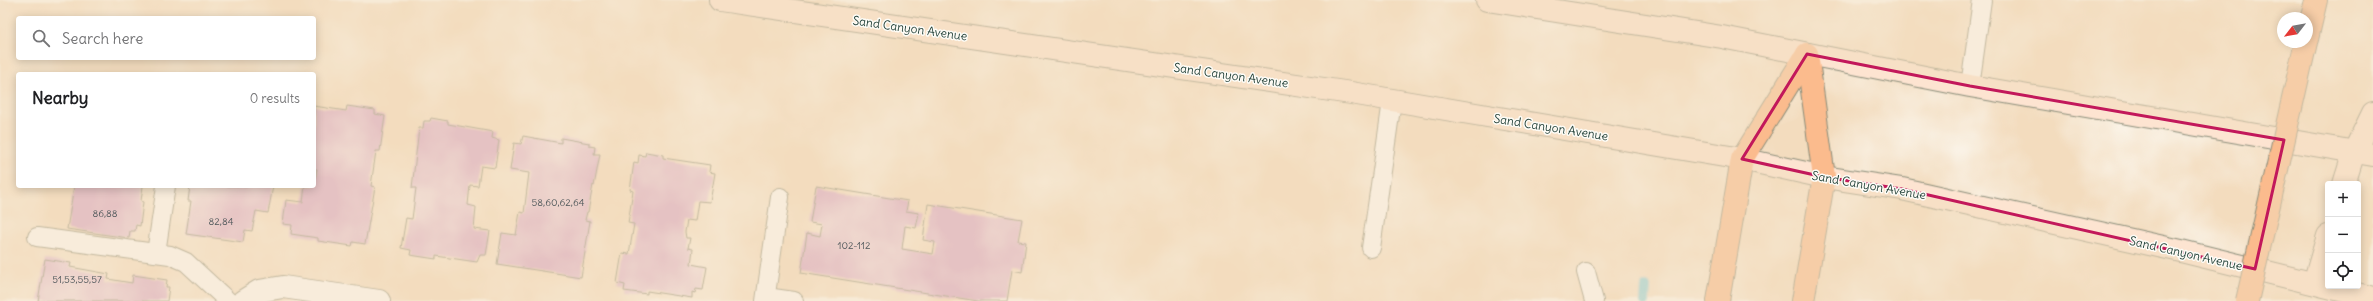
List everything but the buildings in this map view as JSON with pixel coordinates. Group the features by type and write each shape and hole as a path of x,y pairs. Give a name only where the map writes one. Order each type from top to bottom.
{"highway":[{"path":"2313,14 2316,0"},
{"path":"2247,301 2305,48"},
{"path":"1718,301 1742,159 1806,54"},
{"path":"1803,301 1824,177 1806,54"}],"main road":[{"name":"Sand Canyon Avenue","path":"720,0 1335,91 1742,159 1824,177 1902,189 2181,251 2373,298"},
{"path":"1487,0 1722,37 1970,86 2364,153"},
{"path":"2346,181 2364,153 2373,113"},
{"path":"2314,283 2325,246"}],"street":[{"path":"243,301 259,291 282,287 379,301"}],"lane":[{"path":"1970,86 1982,0"},
{"path":"1371,248 1392,101"},
{"path":"156,253 166,188"},
{"path":"780,197 766,299 794,301"},
{"path":"37,237 170,255 186,262 228,301"},
{"path":"1586,272 1594,301"}],"highlighted area":[{"path":"1807,54 1970,86 2284,140 2255,269 1902,189 1824,177 1742,159"}],"waterway":[{"path":"1645,301 1646,287"}]}
